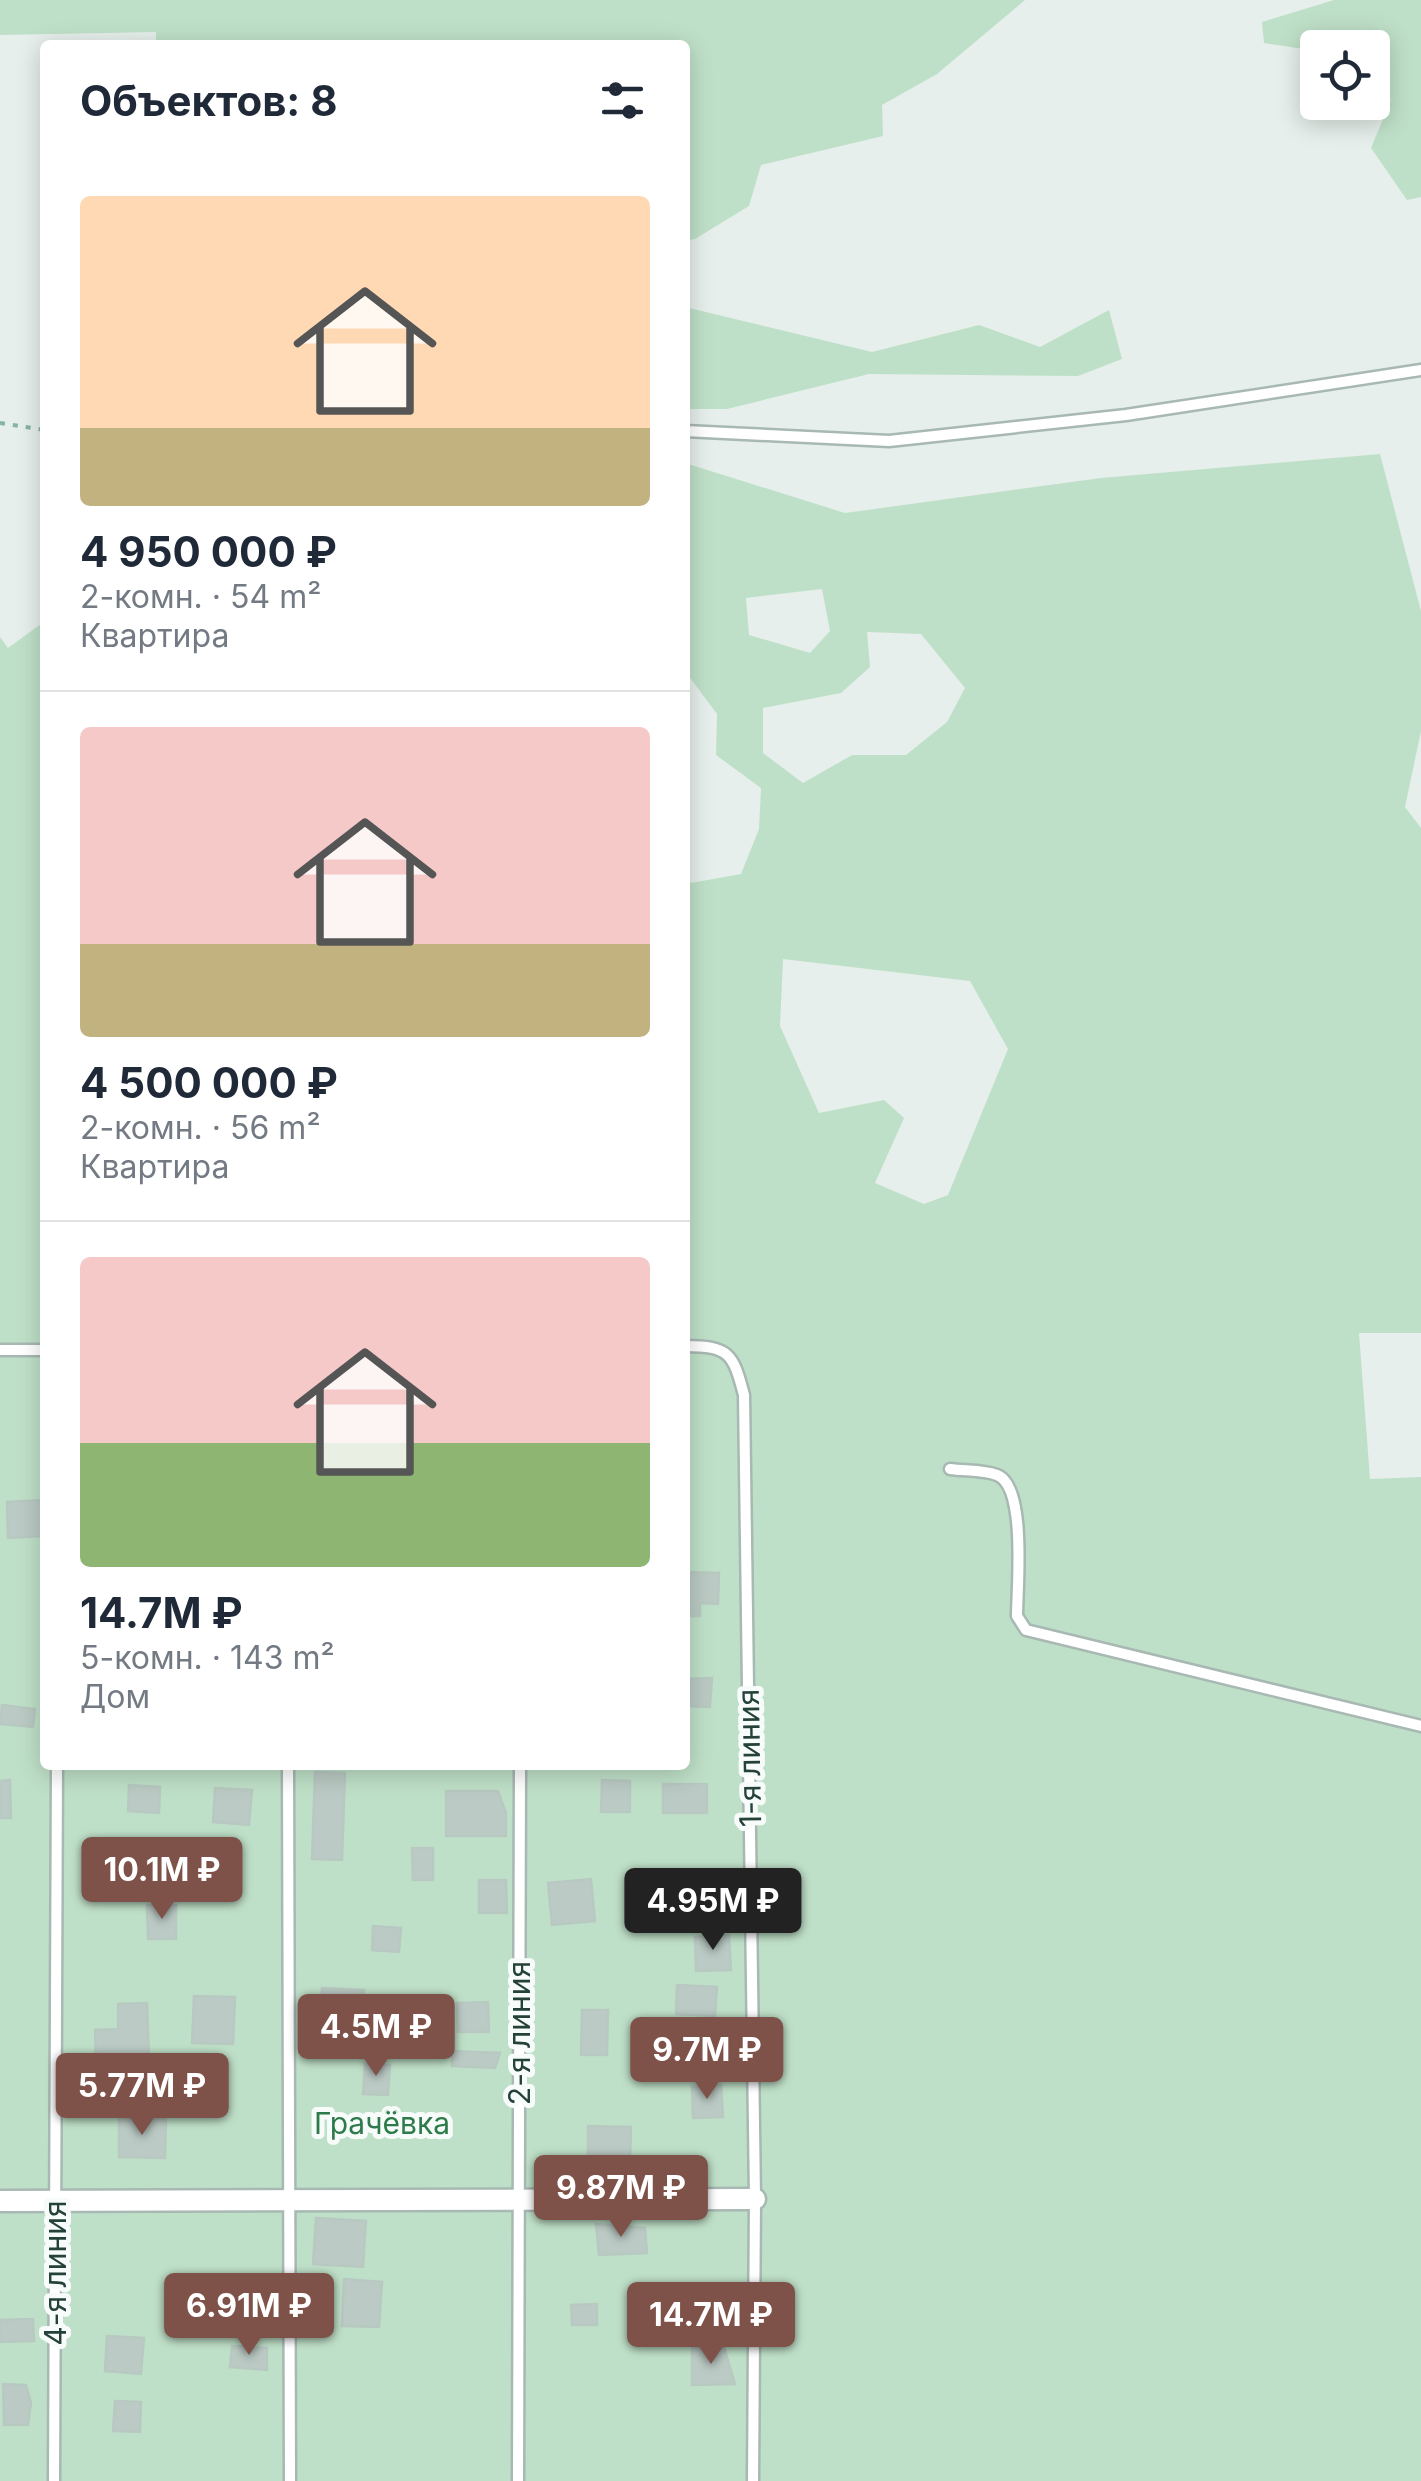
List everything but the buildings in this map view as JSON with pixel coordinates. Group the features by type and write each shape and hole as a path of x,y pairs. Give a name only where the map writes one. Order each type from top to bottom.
{"street":[{"path":"0,2201 755,2199"}],"lane":[{"path":"690,431 888,441 1126,415 1421,370"},
{"name":"1-я линия","path":"690,1346 714,1346 736,1362 744,1395 755,2199 752,2481"},
{"path":"0,1350 40,1350"},
{"path":"950,1470 999,1476 1010,1486 1016,1507 1018,1616 1026,1630 1421,1726"},
{"name":"4-я линия","path":"54,2481 57,1770"},
{"path":"288,1770 290,2481"},
{"name":"2-я линия","path":"518,2481 520,1770"}],"path":[{"path":"0,423 40,429"}],"green space":[{"path":"0,0 1025,0 937,74 882,105 883,136 761,165 749,206 690,240 690,40 156,40 156,32 0,35"},
{"path":"1334,0 1421,0 1421,197 1407,200 1371,148 1383,120 1390,120 1390,30 1300,30 1300,48 1264,43 1262,22"},
{"path":"690,308 872,352 979,325 1040,347 1109,310 1122,359 1078,376 869,374 727,409 690,409"},
{"name":"Грачёвка","path":"1380,454 1421,611 1421,731 1405,807 1421,828 1421,1333 1359,1333 1370,1479 1421,1477 1421,2481 0,2481 0,637 8,648 40,625 40,1770 690,1770 690,881 741,874 759,829 761,788 716,755 717,714 690,678 690,465 845,513 1101,478","holes":["822,589 830,631 810,653 749,635 746,598","867,632 921,634 965,688 947,722 906,755 852,755 803,783 763,753 763,708 841,693 870,667","783,959 970,981 1008,1049 948,1195 924,1204 875,1183 904,1118 884,1100 819,1113 780,1026"]}]}
